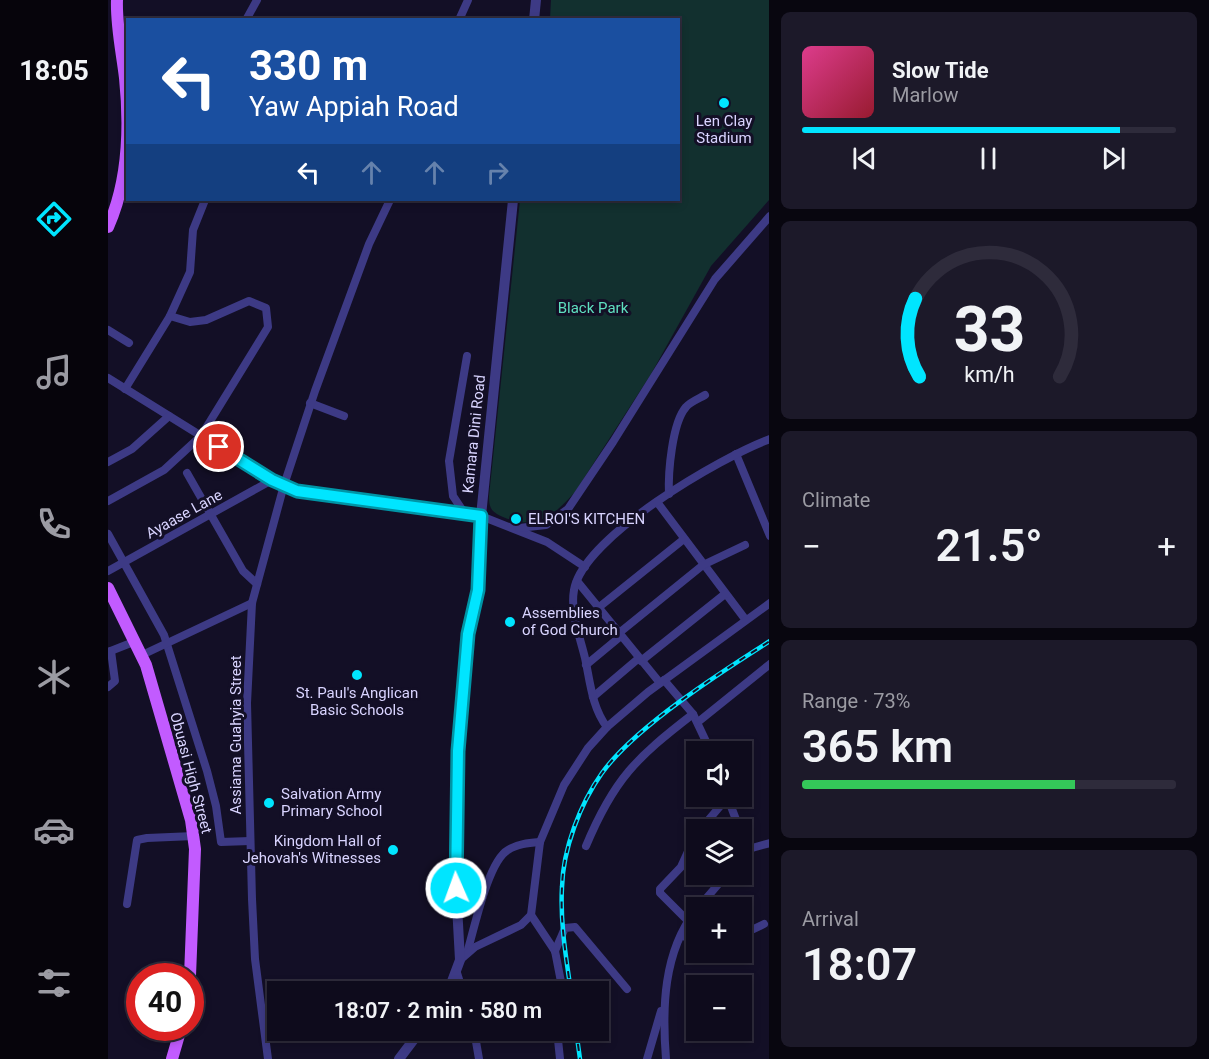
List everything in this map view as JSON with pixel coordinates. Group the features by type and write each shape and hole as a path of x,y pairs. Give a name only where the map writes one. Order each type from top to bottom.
{"main road":[{"path":"117,0 126,104"},
{"path":"108,227 122,198 126,144"},
{"name":"Obuasi High Street","path":"108,588 142,655 188,806 194,836 190,963"},
{"path":"172,1059 177,1041"}],"street":[{"path":"247,18 257,0"},
{"path":"460,18 468,0"},
{"path":"534,18 536,0"},
{"path":"125,389 170,316 190,272 193,230 205,201"},
{"name":"Assiama Guahyia Street","path":"268,1059 255,959 250,842 247,703 252,603 284,485 310,403 369,244 390,201"},
{"name":"Kamara Dini Road","path":"453,981 463,956 455,869 458,762 468,634 478,590 481,516 513,201"},
{"path":"516,528 546,525 568,509 613,442 710,286 731,258 769,217"},
{"path":"108,501 164,470 201,436 268,327 269,316 266,308 249,301 206,320 190,322 170,316"},
{"path":"108,330 129,343"},
{"path":"465,514 453,496 449,461 467,356"},
{"path":"108,378 272,480 284,485 318,495 481,516 547,542 585,567"},
{"path":"669,494 668,476 681,417 686,407 705,395"},
{"path":"310,403 344,416"},
{"path":"108,462 132,449 169,416"},
{"path":"607,726 599,716 586,665 574,602 577,580 609,539 657,502 736,453 769,439"},
{"path":"736,453 769,534"},
{"path":"187,473 243,571 257,584"},
{"name":"Ayaase Lane","path":"108,571 272,480"},
{"path":"657,502 745,619"},
{"path":"108,534 167,643 214,797 221,842 250,842"},
{"path":"598,608 684,539"},
{"path":"586,665 703,565 744,545"},
{"path":"577,580 640,660 695,718 706,741"},
{"path":"593,697 725,594"},
{"path":"142,655 252,603"},
{"path":"463,956 520,925 531,915 540,842 564,785 582,755 607,726 745,619 769,604"},
{"path":"108,687 115,681 110,651 136,641"},
{"path":"586,846 610,795 627,771 643,754 769,665"},
{"path":"709,819 719,807"},
{"path":"127,904 137,840 147,837 194,836"},
{"path":"463,956 501,856 517,846 540,842"},
{"path":"752,848 769,843"},
{"path":"686,856 681,867 660,889 660,893 686,919"},
{"path":"707,897 718,885"},
{"path":"531,915 555,951 561,981"},
{"path":"752,930 764,924"},
{"path":"647,1059 663,1008 670,972 686,926"},
{"path":"555,951 565,928 575,927 627,989"},
{"path":"682,935 686,937"},
{"path":"457,973 460,981"},
{"path":"663,1008 666,1059"},
{"path":"399,1059 413,1041"},
{"path":"476,1041 479,1059"},
{"path":"558,1041 560,1059"}],"green space":[{"name":"Black Park","path":"551,0 769,0 769,200 711,266 651,374 575,492 544,519 526,522 515,521 496,513 492,510 489,496 520,201 680,201 680,18 550,18"}],"railway":[{"path":"569,981 563,926 563,872 574,827 594,785 617,755 635,737 680,701 769,642"},
{"path":"578,1041 580,1059"}],"place":[{"name":"Len Clay Stadium","path":"724,103"},
{"name":"ELROI'S KITCHEN","path":"516,519"},
{"name":"Assemblies of God Church","path":"510,622"},
{"name":"St. Paul's Anglican Basic Schools","path":"357,675"},
{"name":"Salvation Army Primary School","path":"269,803"},
{"name":"Kingdom Hall of Jehovah's Witnesses","path":"393,850"}],"route":[{"path":"219,447 272,480 297,491 481,516 478,590 468,634 458,751 455,814 456,888"}]}
